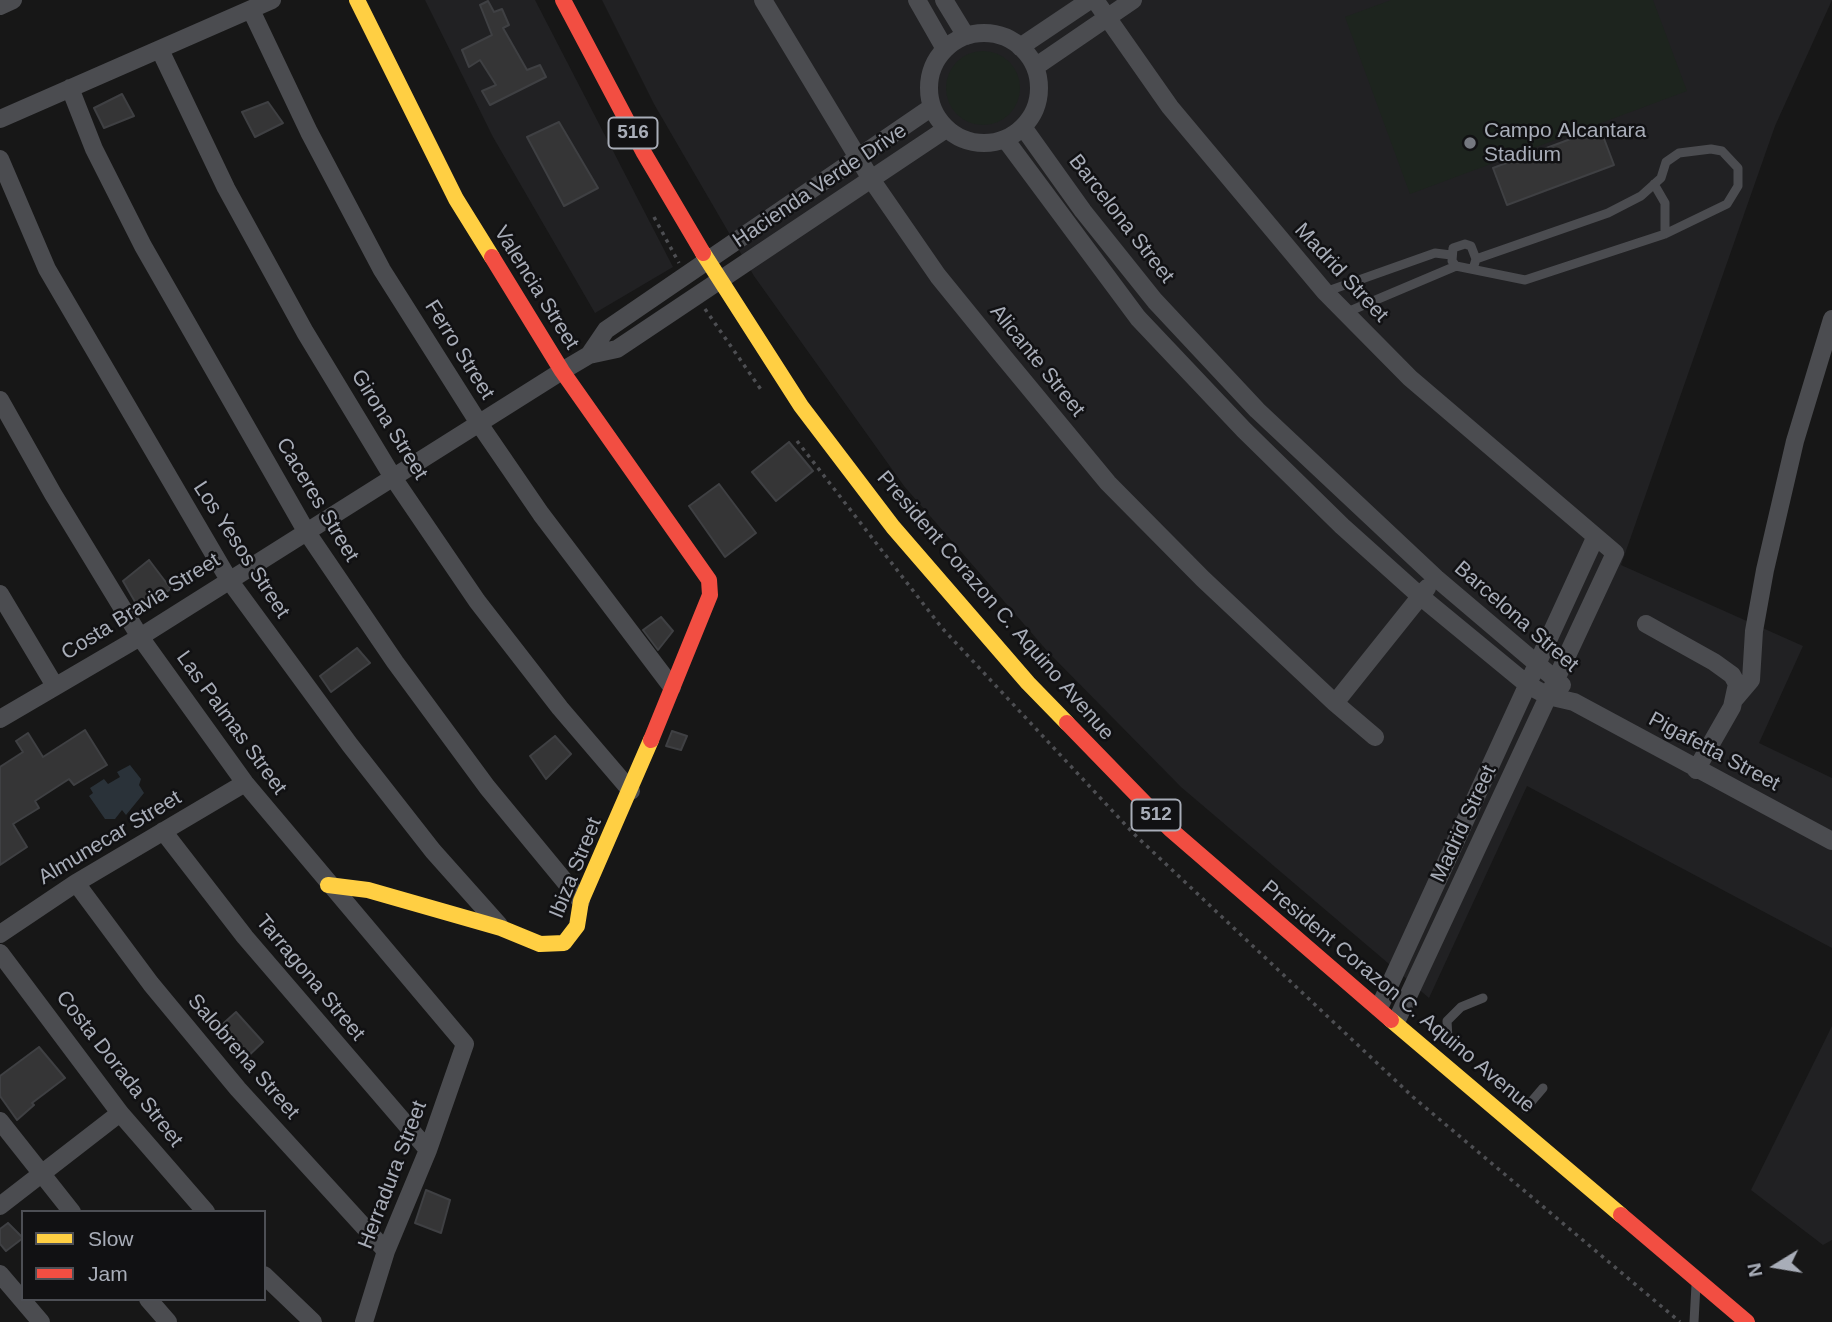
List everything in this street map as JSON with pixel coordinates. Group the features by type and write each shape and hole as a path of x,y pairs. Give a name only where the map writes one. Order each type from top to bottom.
{"main road":[{"name":"Valencia Street","path":"357,0 456,199 562,371 709,580"},
{"name":"President Corazon C. Aquino Avenue","path":"563,0 644,153 720,282 801,406 893,527 1028,683 1170,829 1269,917 1747,1322"},
{"name":"Ibiza Street","path":"328,885 368,890 501,928 540,944 559,946 569,939 577,926 582,901 631,791 710,595 709,580"}],"street":[{"path":"0,6 13,0"},
{"path":"0,119 272,0"},
{"name":"Alicante Street","path":"763,0 857,158 938,275 1108,483 1203,579 1335,704 1375,737"},
{"path":"918,0 945,49"},
{"path":"944,0 966,36"},
{"path":"1020,47 1093,0"},
{"name":"Madrid Street","path":"1093,0 1170,107 1325,292 1410,378 1615,553 1396,1022"},
{"path":"1035,67 1133,0"},
{"name":"Ferro Street","path":"251,9 309,132 382,270 480,425 549,525 673,687"},
{"path":"995,34 1020,47 1035,67 1038,79 1036,105 1023,127 1005,139 981,144 956,136 946,129 932,107 930,76 945,49 966,36 995,34"},
{"name":"Girona Street","path":"160,50 232,200 304,332 394,479 477,601 560,708 631,791"},
{"name":"Caceres Street","path":"70,88 94,149 142,246 306,531 395,662 479,777 582,901"},
{"name":"Hacienda Verde Drive","path":"709,262 741,236 932,107"},
{"name":"Barcelona Street","path":"1023,127 1083,211 1154,301 1257,410 1436,578 1536,666 1557,678 1574,702"},
{"name":"Hacienda Verde Drive","path":"720,282 946,129"},
{"name":"Barcelona Street","path":"1005,139 1138,318 1254,439 1420,596 1528,685 1548,696 1574,702"},
{"name":"Los Yesos Street","path":"0,159 47,269 229,580 366,766 433,851 501,928"},
{"name":"Costa Bravia Street","path":"589,355 606,330 709,262"},
{"name":"Costa Bravia Street","path":"0,719 140,637 562,371 589,355 617,349 720,282"},
{"path":"1696,770 1734,700 1751,680 1755,631 1770,545 1795,441 1832,319"},
{"name":"Las Palmas Street","path":"0,400 52,494 140,637 245,783 328,885 465,1044"},
{"name":"Madrid Street","path":"1379,1008 1595,538"},
{"path":"1335,704 1436,578"},
{"path":"0,594 55,686"},
{"path":"1646,624 1732,675 1737,684 1734,700"},
{"name":"Pigafetta Street","path":"1574,702 1832,841"},
{"name":"Almunecar Street","path":"0,934 76,883 245,783"},
{"name":"Tarragona Street","path":"163,831 254,947 428,1150"},
{"name":"Salobrena Street","path":"76,883 151,985 238,1089 386,1251"},
{"name":"Costa Dorada Street","path":"0,953 120,1113 204,1210"},
{"name":"Herradura Street","path":"364,1322 386,1251 428,1150 465,1044"},
{"path":"0,1206 120,1113"},
{"path":"0,1121 70,1210"},
{"path":"0,1274 21,1299"},
{"path":"266,1277 313,1322"},
{"path":"23,1301 41,1322"},
{"path":"150,1301 168,1322"}],"lane":[{"path":"1345,313 1456,266 1525,280 1665,234 1727,204 1738,186 1738,169 1723,151 1711,149 1679,153 1666,162 1661,178 1641,196 1608,213 1476,259"},
{"path":"1654,184 1665,203 1665,234"},
{"path":"1456,266 1451,255 1453,248 1465,244 1475,251 1473,269"},
{"path":"1325,292 1436,253 1451,255"},
{"path":"1448,1039 1447,1021 1461,1007 1483,998"},
{"path":"1525,1109 1543,1088"},
{"path":"1694,1322 1697,1279"}],"shaded area":[{"path":"425,0 535,0 673,267 595,313 493,137"},
{"path":"602,0 1832,0 1775,126 1621,565 1803,646 1759,743 1832,778 1832,948 1527,786 1429,998 1181,787 1049,653 904,486 754,276 654,104"},
{"name":"Campo Alcantara Stadium","path":"1391,0 1653,0 1687,91 1410,194 1345,17"},
{"path":"983,51 997,54 1009,62 1017,74 1020,88 1017,102 1009,114 997,122 983,125 969,122 957,114 949,102 946,88 949,74 957,62 969,54"},
{"path":"130,765 141,779 139,785 144,793 126,815 122,810 115,819 105,819 89,796 93,793 90,788 104,779 108,784 120,777 117,772"},
{"path":"1832,1026 1832,1240 1823,1245 1751,1190"}],"building":[{"path":"488,1 494,12 502,9 509,25 503,28 527,70 540,65 546,77 490,105 482,91 496,85 480,60 469,67 462,50 492,35 480,5"},
{"path":"122,94 134,116 104,128 94,108"},
{"path":"268,102 283,123 255,137 242,112"},
{"path":"559,122 598,188 564,206 527,137"},
{"path":"1600,128 1614,165 1507,205 1493,168"},
{"path":"789,442 813,471 776,501 752,472"},
{"path":"719,484 756,533 725,557 689,506"},
{"path":"149,560 171,589 138,607 123,581"},
{"path":"661,617 673,631 658,650 643,630"},
{"path":"357,648 370,663 331,692 320,676"},
{"path":"85,730 107,765 74,785 69,779 35,801 39,808 13,824 27,847 0,865 0,767 23,752 16,741 28,733 43,757"},
{"path":"672,731 687,736 681,750 666,746"},
{"path":"555,736 571,754 546,779 530,756"},
{"path":"236,1012 263,1042 243,1061 216,1030"},
{"path":"39,1047 65,1078 32,1103 34,1105 17,1120 0,1096 0,1076"},
{"path":"426,1190 450,1200 441,1233 415,1223"},
{"path":"8,1223 21,1236 21,1240 6,1251 0,1244 0,1229"}],"traffic: slow":[{"path":"357,0 456,199 492,257"},
{"path":"703,253 801,406 893,527 1028,683 1067,723"},
{"path":"328,885 368,890 501,928 540,944 564,943 577,926 581,901 651,740"},
{"path":"1391,1020 1621,1215"}],"traffic: jam":[{"path":"563,0 644,153 703,253"},
{"path":"492,257 562,371 709,580 710,595 651,740"},
{"path":"1067,723 1170,829 1391,1020"},
{"path":"1621,1215 1747,1322"}],"place":[{"name":"Campo Alcantara Stadium","path":"1470,143"}]}
